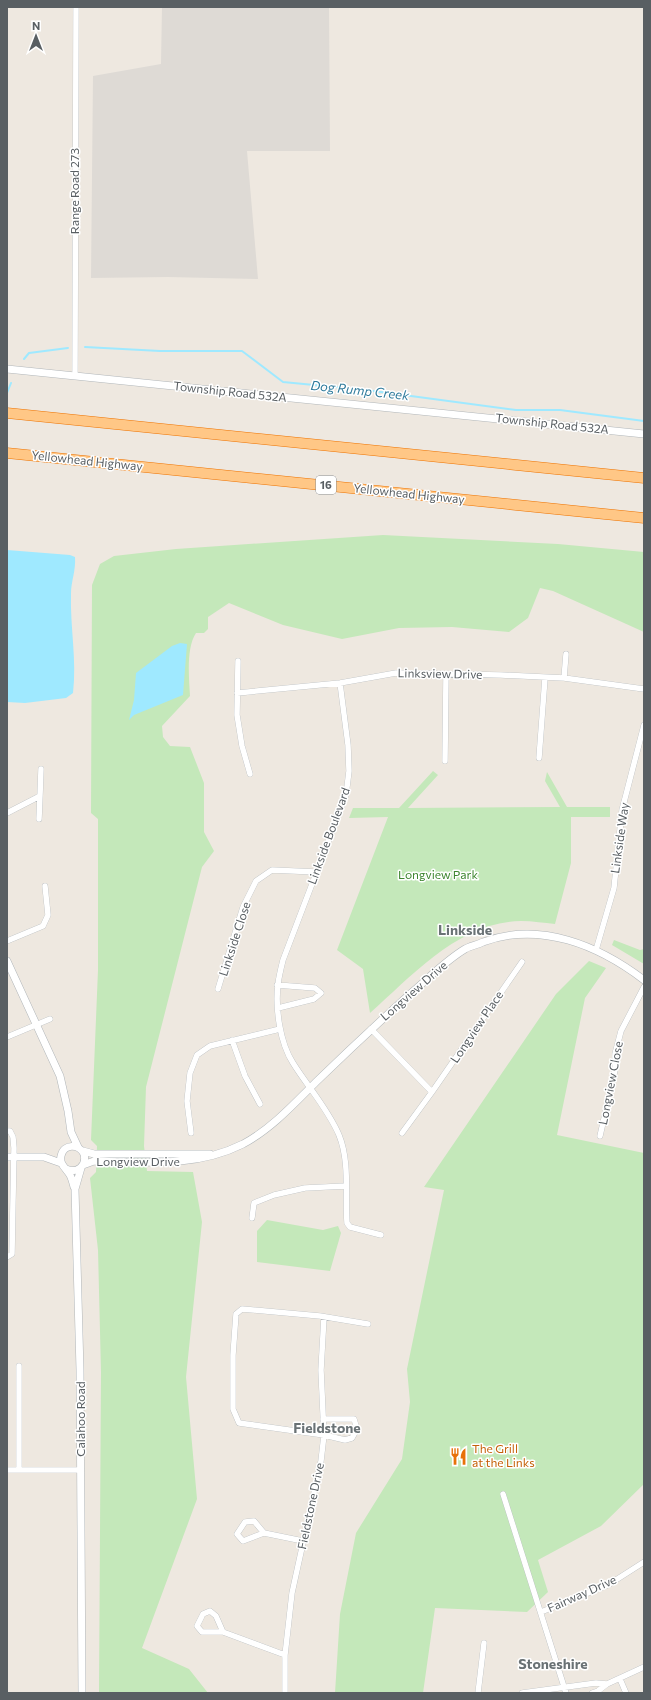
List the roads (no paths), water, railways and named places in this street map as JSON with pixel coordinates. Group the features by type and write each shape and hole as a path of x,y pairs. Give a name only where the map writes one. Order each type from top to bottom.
{"highway":[{"path":"7,413 644,478"},
{"name":"Yellowhead Highway","path":"7,453 644,518"}],"street":[{"name":"Range Road 273","path":"75,375 76,7"},
{"name":"Township Road 532A","path":"7,369 644,434"},
{"path":"564,678 566,654"},
{"path":"238,661 237,693 239,734 250,774"},
{"name":"Linksview Drive","path":"237,693 340,683 396,673 564,678 644,689"},
{"path":"445,761 446,674"},
{"path":"538,758 545,678"},
{"name":"Linkside Boulevard","path":"340,683 348,745 349,771 346,795 283,960 277,985 278,1008 280,1029 292,1062 332,1120 340,1136 344,1154 347,1223 350,1227 381,1235"},
{"name":"Linkside Way","path":"596,950 614,888 622,810 644,725"},
{"path":"39,819 41,769"},
{"path":"7,814 40,796"},
{"name":"Linkside Close","path":"218,989 243,907 256,881 272,870 316,872"},
{"path":"7,942 43,926 48,915 45,886"},
{"name":"Longview Drive","path":"82,1166 94,1161 181,1162 200,1160 242,1144 266,1130 371,1029 448,962 465,949 496,938 517,934 557,937 596,950 618,961 644,980"},
{"path":"7,961 60,1076 71,1132 85,1158 82,1166 73,1171 66,1169 61,1163 44,1157"},
{"name":"Longview Place","path":"402,1133 522,962"},
{"path":"277,985 315,988 321,993 314,999 278,1008"},
{"name":"Longview Close","path":"600,1136 615,1070 615,1054 622,1030 644,987"},
{"path":"7,1037 50,1018"},
{"path":"191,1133 187,1101 190,1073 197,1055 210,1046 280,1029"},
{"path":"371,1029 432,1092"},
{"path":"232,1040 245,1076 260,1104"},
{"path":"7,1130 10,1131 14,1137 10,1157 12,1254 7,1257"},
{"path":"61,1163 71,1132"},
{"path":"10,1157 44,1157 72,1146 80,1149"},
{"name":"Longview Drive","path":"80,1149 94,1154 217,1154"},
{"name":"Calahoo Road","path":"75,1189 82,1166"},
{"name":"Calahoo Road","path":"66,1169 72,1178 75,1189 79,1283 82,1693"},
{"path":"252,1218 254,1203 274,1195 304,1188 346,1186"},
{"path":"323,1419 354,1418 357,1429 352,1438 345,1440 324,1435 239,1423 233,1409 233,1355 236,1314 242,1309 324,1317 368,1324"},
{"name":"Fieldstone Drive","path":"285,1693 285,1655 292,1593 321,1461 324,1435 321,1370 324,1317"},
{"path":"19,1366 19,1470"},
{"path":"7,1470 81,1470"},
{"path":"503,1494 565,1690"},
{"path":"264,1533 254,1521 245,1522 237,1534 243,1541 264,1533 303,1541"},
{"name":"Fairway Drive","path":"541,1612 608,1585 644,1562"},
{"path":"223,1632 216,1616 210,1611 203,1614 197,1626 202,1632 223,1632 285,1655"},
{"path":"478,1693 484,1643"},
{"name":"Calahoo Road","path":"77,1693 81,1650"},
{"path":"592,1693 598,1691 607,1684 644,1667"},
{"path":"620,1679 626,1693"},
{"path":"522,1693 565,1690 596,1683 607,1684"}],"water":[{"path":"7,550 70,555 75,557 71,594 74,681 73,693 66,698 25,703 7,702"},
{"path":"180,643 187,644 183,695 134,715 129,720 134,700 136,673 172,646"}],"waterway":[{"name":"Dog Rump Creek","path":"85,347 160,351 242,351 283,382 366,390 516,410 560,410 644,421"},
{"name":"Dog Rump Creek","path":"24,359 29,353 68,348"},
{"name":"Dog Rump Creek","path":"7,393 11,383"}],"place":[{"name":"The Grill at the Links","path":"459,1456"}],"district":[{"name":"Linkside","path":"465,930"},
{"name":"Fieldstone","path":"327,1428"},
{"name":"Stoneshire","path":"553,1664"}],"park label":[{"name":"Longview Park","path":"438,875"}]}
